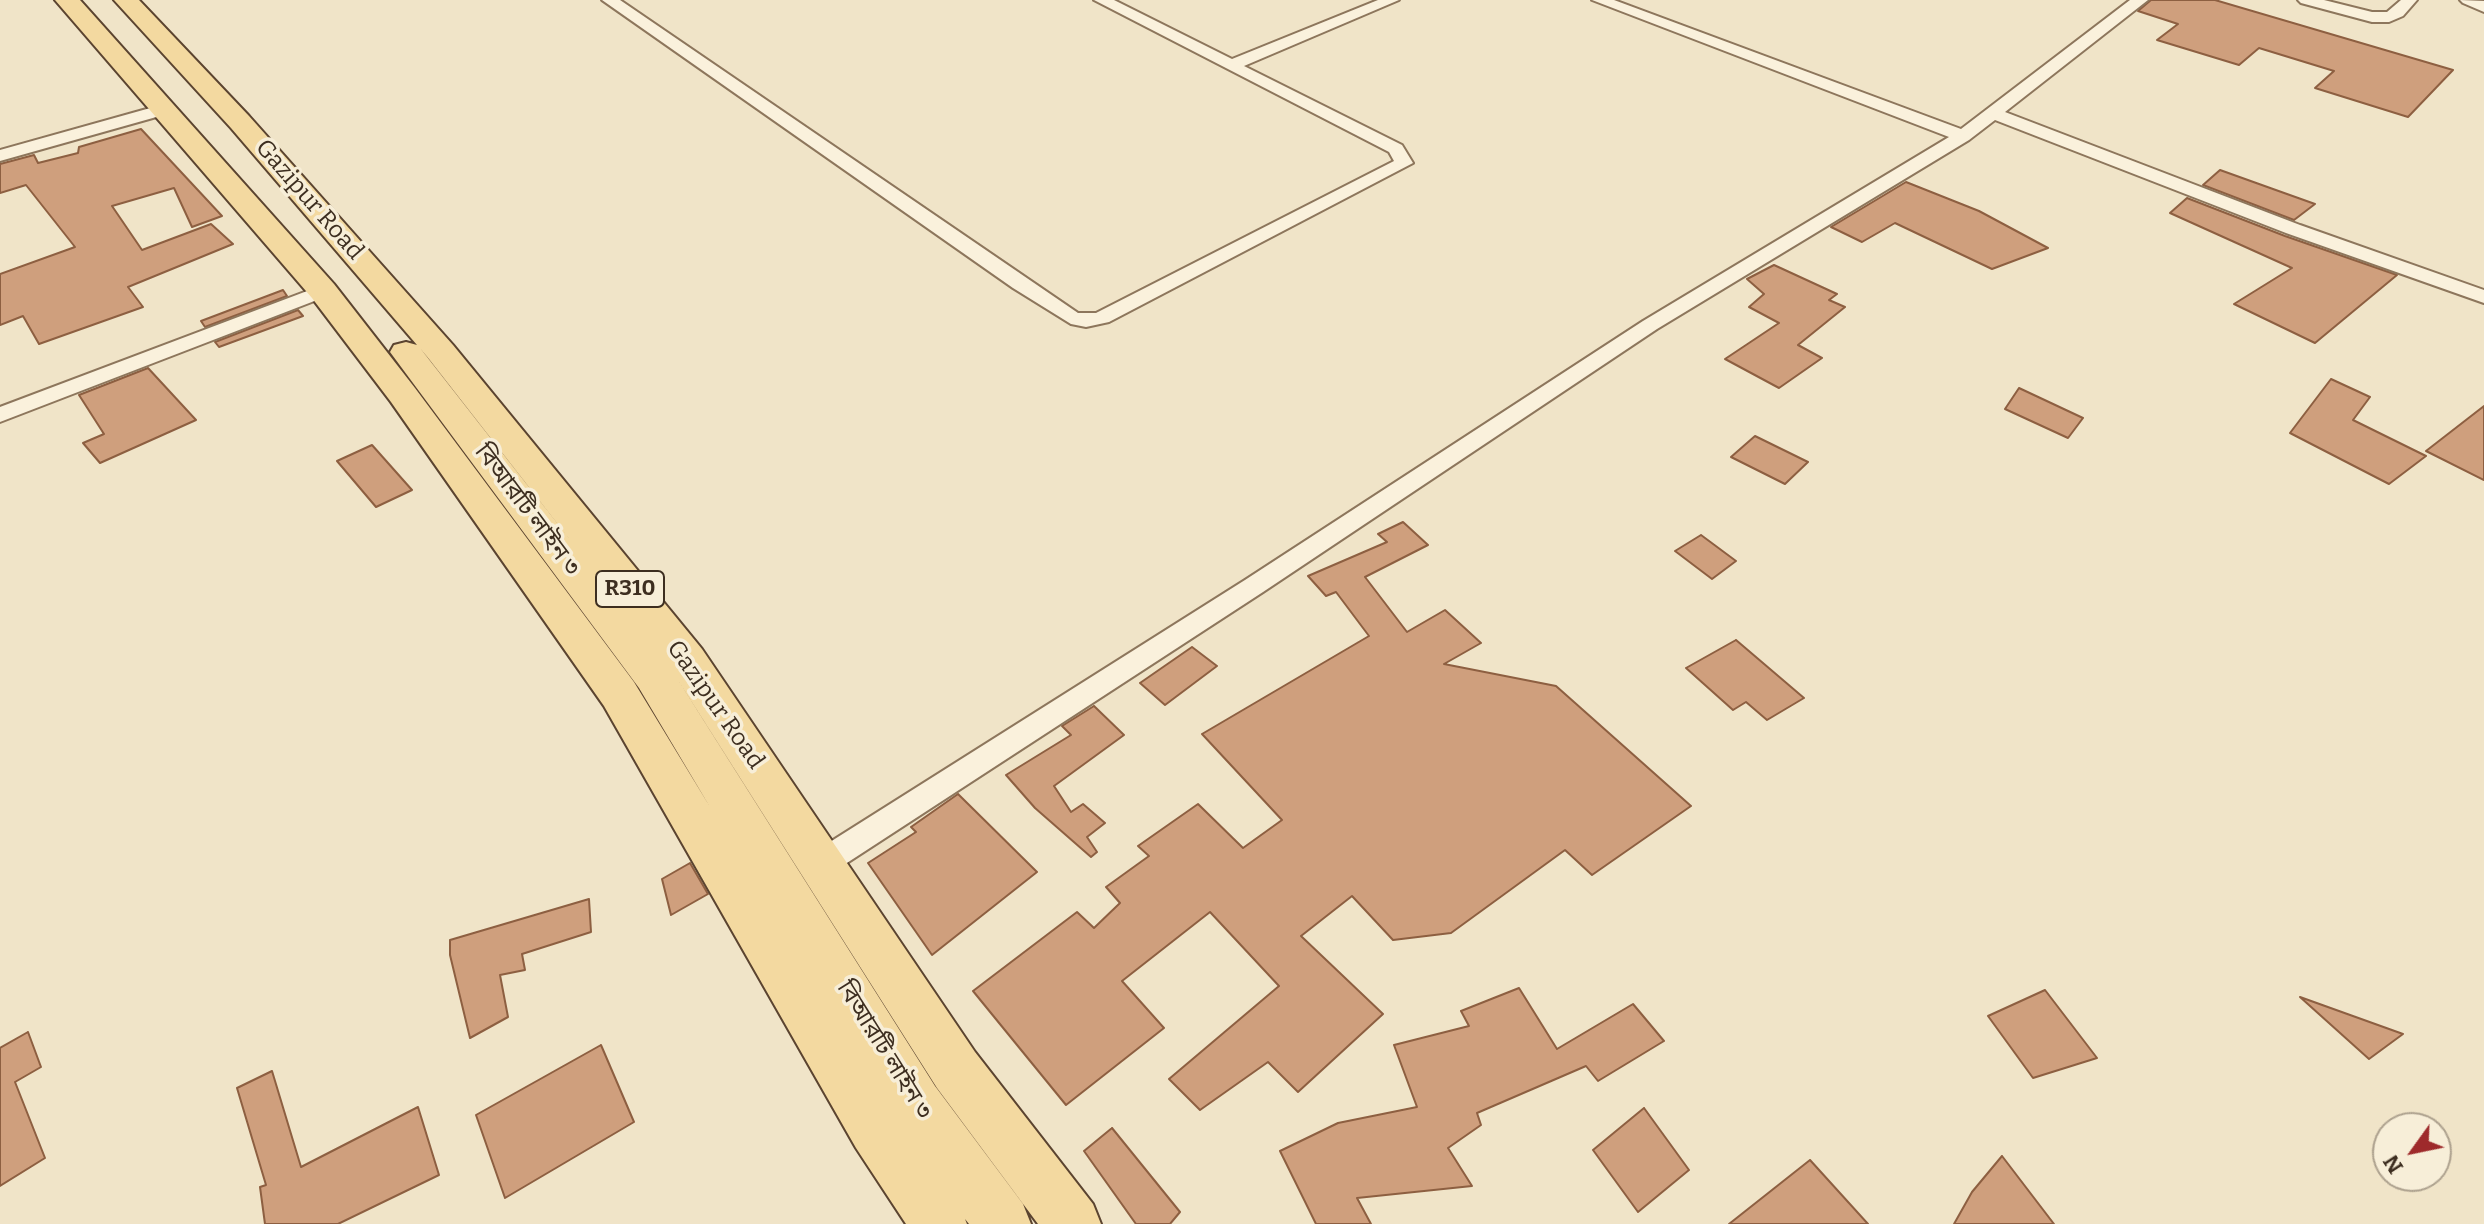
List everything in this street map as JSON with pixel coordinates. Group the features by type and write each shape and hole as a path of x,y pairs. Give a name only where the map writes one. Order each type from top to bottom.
{"main road":[{"name":"Gazipur Road","path":"67,0 323,291 403,395 619,694 875,1129 939,1224"},
{"name":"বিআরটি লাইন ৩","path":"97,0 146,59 287,210 416,364 654,677 916,1104 1003,1224"},
{"name":"Gazipur Road","path":"126,0 240,122 441,352 687,660 956,1070 1073,1224"}],"street":[{"path":"610,0 1071,318 1086,321 1102,318 1404,163 1403,156 1396,149 1102,0"},
{"path":"1232,65 1391,0"},
{"path":"1600,0 1963,136"},
{"path":"822,863 1241,594 1650,325 1963,136 2140,0"},
{"path":"2306,0 2372,17 2389,17 2398,13 2409,0"},
{"path":"2468,0 2484,7"},
{"path":"0,156 161,110"},
{"path":"1992,113 2334,244 2484,297"},
{"path":"0,415 323,291"}],"building":[{"path":"2151,0 2215,0 2453,70 2408,117 2315,88 2334,71 2259,48 2239,65 2157,40 2178,24 2138,11"},
{"path":"141,129 222,216 192,227 174,188 112,206 142,250 211,224 233,244 128,287 143,307 39,344 23,316 0,325 0,274 75,247 26,185 0,193 0,164 34,155 38,163 78,153 79,147"},
{"path":"2220,170 2315,204 2294,220 2203,185"},
{"path":"1906,182 1979,211 2048,248 1992,269 1895,223 1862,242 1831,227"},
{"path":"2187,198 2397,275 2315,343 2234,304 2292,268 2170,213"},
{"path":"1774,265 1837,294 1829,300 1845,307 1798,345 1822,358 1779,388 1725,359 1779,323 1749,307 1764,294 1747,279"},
{"path":"283,290 287,296 205,327 201,321"},
{"path":"298,310 303,316 219,347 215,342"},
{"path":"148,368 196,420 100,463 83,443 104,434 79,395"},
{"path":"2331,379 2370,397 2353,420 2426,456 2389,484 2290,433"},
{"path":"2019,388 2083,418 2068,438 2005,409"},
{"path":"2484,406 2484,480 2426,451"},
{"path":"1755,436 1808,462 1785,484 1731,457"},
{"path":"372,445 412,490 376,507 337,461"},
{"path":"1403,522 1428,545 1365,577 1407,632 1445,610 1481,643 1444,664 1556,686 1691,806 1592,875 1565,850 1451,933 1393,940 1352,896 1301,936 1383,1014 1298,1092 1268,1062 1200,1110 1169,1079 1279,986 1210,912 1122,981 1164,1028 1066,1105 973,991 1077,912 1094,928 1120,903 1106,887 1149,856 1138,846 1198,804 1243,848 1282,820 1202,734 1369,636 1336,592 1326,596 1308,576 1387,542 1378,534"},
{"path":"1701,535 1736,561 1712,579 1675,551"},
{"path":"1736,640 1804,698 1767,720 1746,702 1733,710 1686,668"},
{"path":"1192,647 1217,666 1165,705 1140,683"},
{"path":"1094,706 1124,735 1054,786 1071,812 1083,804 1105,823 1087,837 1097,852 1091,857 1035,808 1006,775 1071,735 1062,726"},
{"path":"958,794 1037,872 932,955 868,863 916,832 911,827"},
{"path":"690,863 708,894 671,915 662,879"},
{"path":"589,899 591,932 522,954 525,970 500,975 508,1017 470,1038 450,955 450,940"},
{"path":"1519,988 1557,1049 1633,1004 1664,1041 1598,1081 1586,1066 1477,1113 1481,1125 1448,1148 1472,1186 1357,1198 1371,1224 1316,1224 1280,1151 1338,1123 1417,1107 1394,1045 1469,1026 1461,1011"},
{"path":"2045,990 2097,1058 2033,1078 1988,1016"},
{"path":"2300,997 2403,1034 2369,1059"},
{"path":"28,1032 41,1067 15,1082 45,1158 0,1186 0,1048"},
{"path":"601,1045 634,1122 505,1198 476,1115"},
{"path":"272,1071 301,1167 418,1107 439,1175 338,1224 265,1224 260,1187 266,1185 237,1088"},
{"path":"1644,1108 1689,1170 1638,1212 1593,1150"},
{"path":"1112,1128 1180,1212 1170,1224 1136,1224 1084,1151"},
{"path":"2002,1156 2054,1224 1954,1224 1972,1192"},
{"path":"1810,1160 1868,1224 1729,1224"}]}
